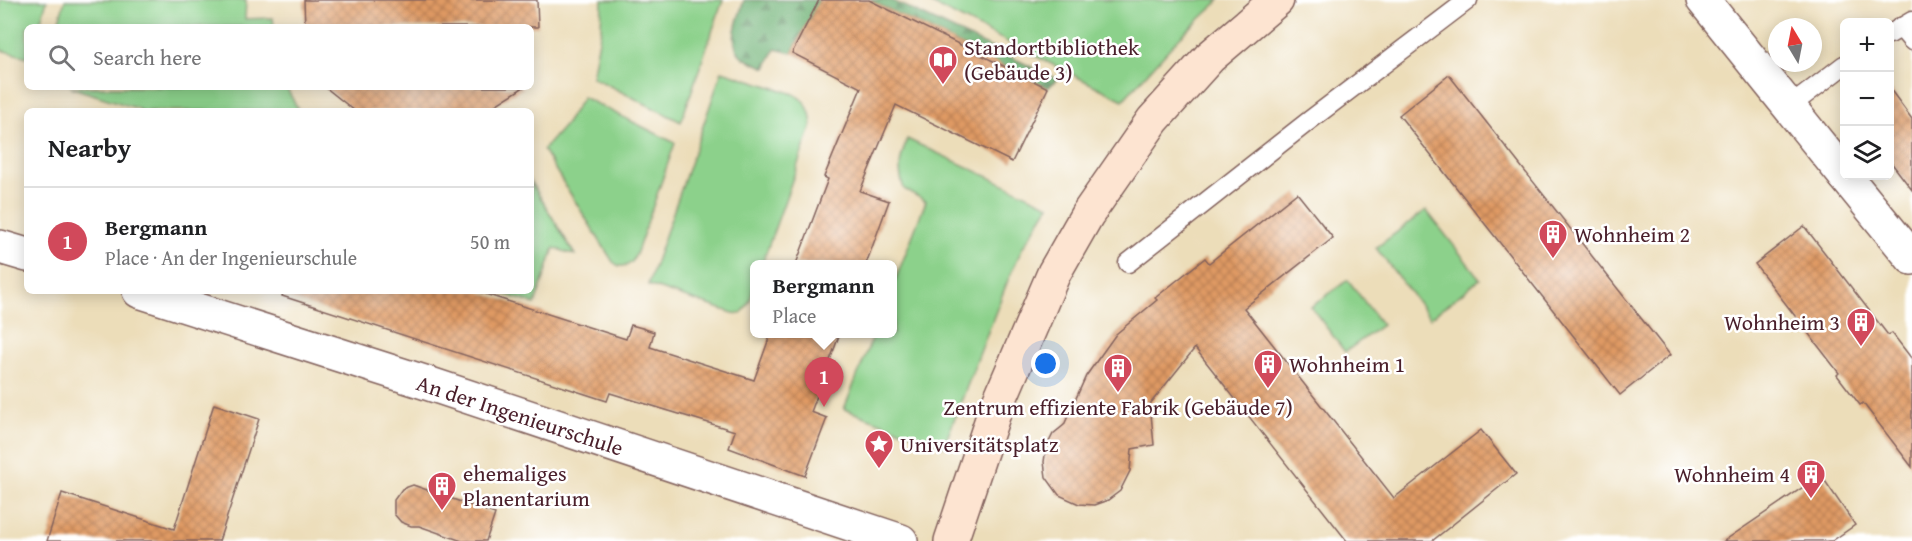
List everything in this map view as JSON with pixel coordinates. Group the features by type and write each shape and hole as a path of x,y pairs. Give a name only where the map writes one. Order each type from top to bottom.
{"main road":[{"path":"951,541 994,413 1054,273 1086,215 1153,120 1210,57 1277,0"}],"street":[{"path":"1703,0 1840,169"},
{"path":"1849,180 1912,258"},
{"path":"0,247 24,254"},
{"name":"An der Ingenieurschule","path":"148,294 414,379 901,541"}],"lane":[{"path":"1128,264 1310,120 1468,0"},
{"path":"1900,27 1912,41"},
{"path":"1789,107 1840,69"}],"green space":[{"path":"0,0 47,0 40,24 24,24 24,56 0,50"},
{"path":"65,0 246,0 245,19 273,18 274,24 58,24"},
{"path":"602,0 723,0 681,122 592,77 601,29"},
{"path":"744,0 819,0 792,53 775,49 766,68 744,58 735,46 735,30"},
{"path":"869,0 891,0 1057,79 1048,88"},
{"path":"924,0 1220,0 1178,39 1123,100"},
{"path":"722,71 794,94 805,102 812,125 763,260 750,260 750,300 741,314 648,285"},
{"path":"79,90 288,90 297,108 136,108"},
{"path":"583,97 675,143 637,252 632,262 626,266 619,266 613,262 543,150 565,125"},
{"path":"907,139 1049,205 1023,247 1008,280 944,446 844,409 872,338 897,338 897,276 926,201 904,189 900,164"},
{"path":"534,187 575,255 554,248 535,304 503,294 534,294"},
{"path":"1426,210 1480,279 1430,318 1376,248"},
{"path":"1348,280 1382,325 1345,352 1311,307"}],"building":[{"path":"304,0 537,0 538,27 534,27 534,24 305,24"},
{"path":"819,0 869,0 1048,88 1012,162 896,105 860,191 889,201 867,260 798,260 828,179 824,177 861,88 792,53"},
{"name":"Wohnheim 2","path":"1449,75 1670,355 1620,395 1399,115"},
{"path":"329,90 519,90 491,108 351,108"},
{"path":"1894,94 1912,119 1912,190 1894,166"},
{"name":"Wohnheim 1","path":"1297,193 1333,238 1244,308 1394,498 1481,430 1516,474 1432,541 1347,541 1195,348 1150,404 1154,445 1132,449 1130,471 1120,491 1108,500 1094,505 1079,504 1059,495 1046,477 1044,462 1046,448 1053,434 1064,425 1086,376 1116,334 1157,300 1155,298 1205,258 1209,263"},
{"name":"Wohnheim 3","path":"1804,226 1888,335 1892,333 1912,359 1912,467 1863,403 1860,405 1837,375 1839,373 1755,264"},
{"path":"282,294 485,294 626,339 631,325 642,328 654,332 650,347 754,380 769,338 838,338 811,412 827,418 805,476 729,448 735,431 610,393 607,401 282,296"},
{"path":"214,404 259,419 219,541 47,541 62,493 174,529"},
{"name":"Wohnheim 4","path":"1821,475 1855,525 1832,541 1724,541"},
{"name":"ehemaliges Planentarium","path":"413,485 495,514 486,541 462,541 401,522 394,514 394,500 402,489"}],"place":[{"name":"Standortbibliothek (Gebäude 3)","path":"943,86"},
{"name":"Wohnheim 2","path":"1553,260"},
{"name":"Wohnheim 3","path":"1861,348"},
{"name":"Wohnheim 1","path":"1268,390"},
{"name":"Zentrum effiziente Fabrik (Gebäude 7)","path":"1118,394"},
{"name":"Bergmann","path":"824,407"},
{"name":"Universitätsplatz","path":"879,470"},
{"name":"Wohnheim 4","path":"1811,500"},
{"name":"ehemaliges Planentarium","path":"442,512"}]}
